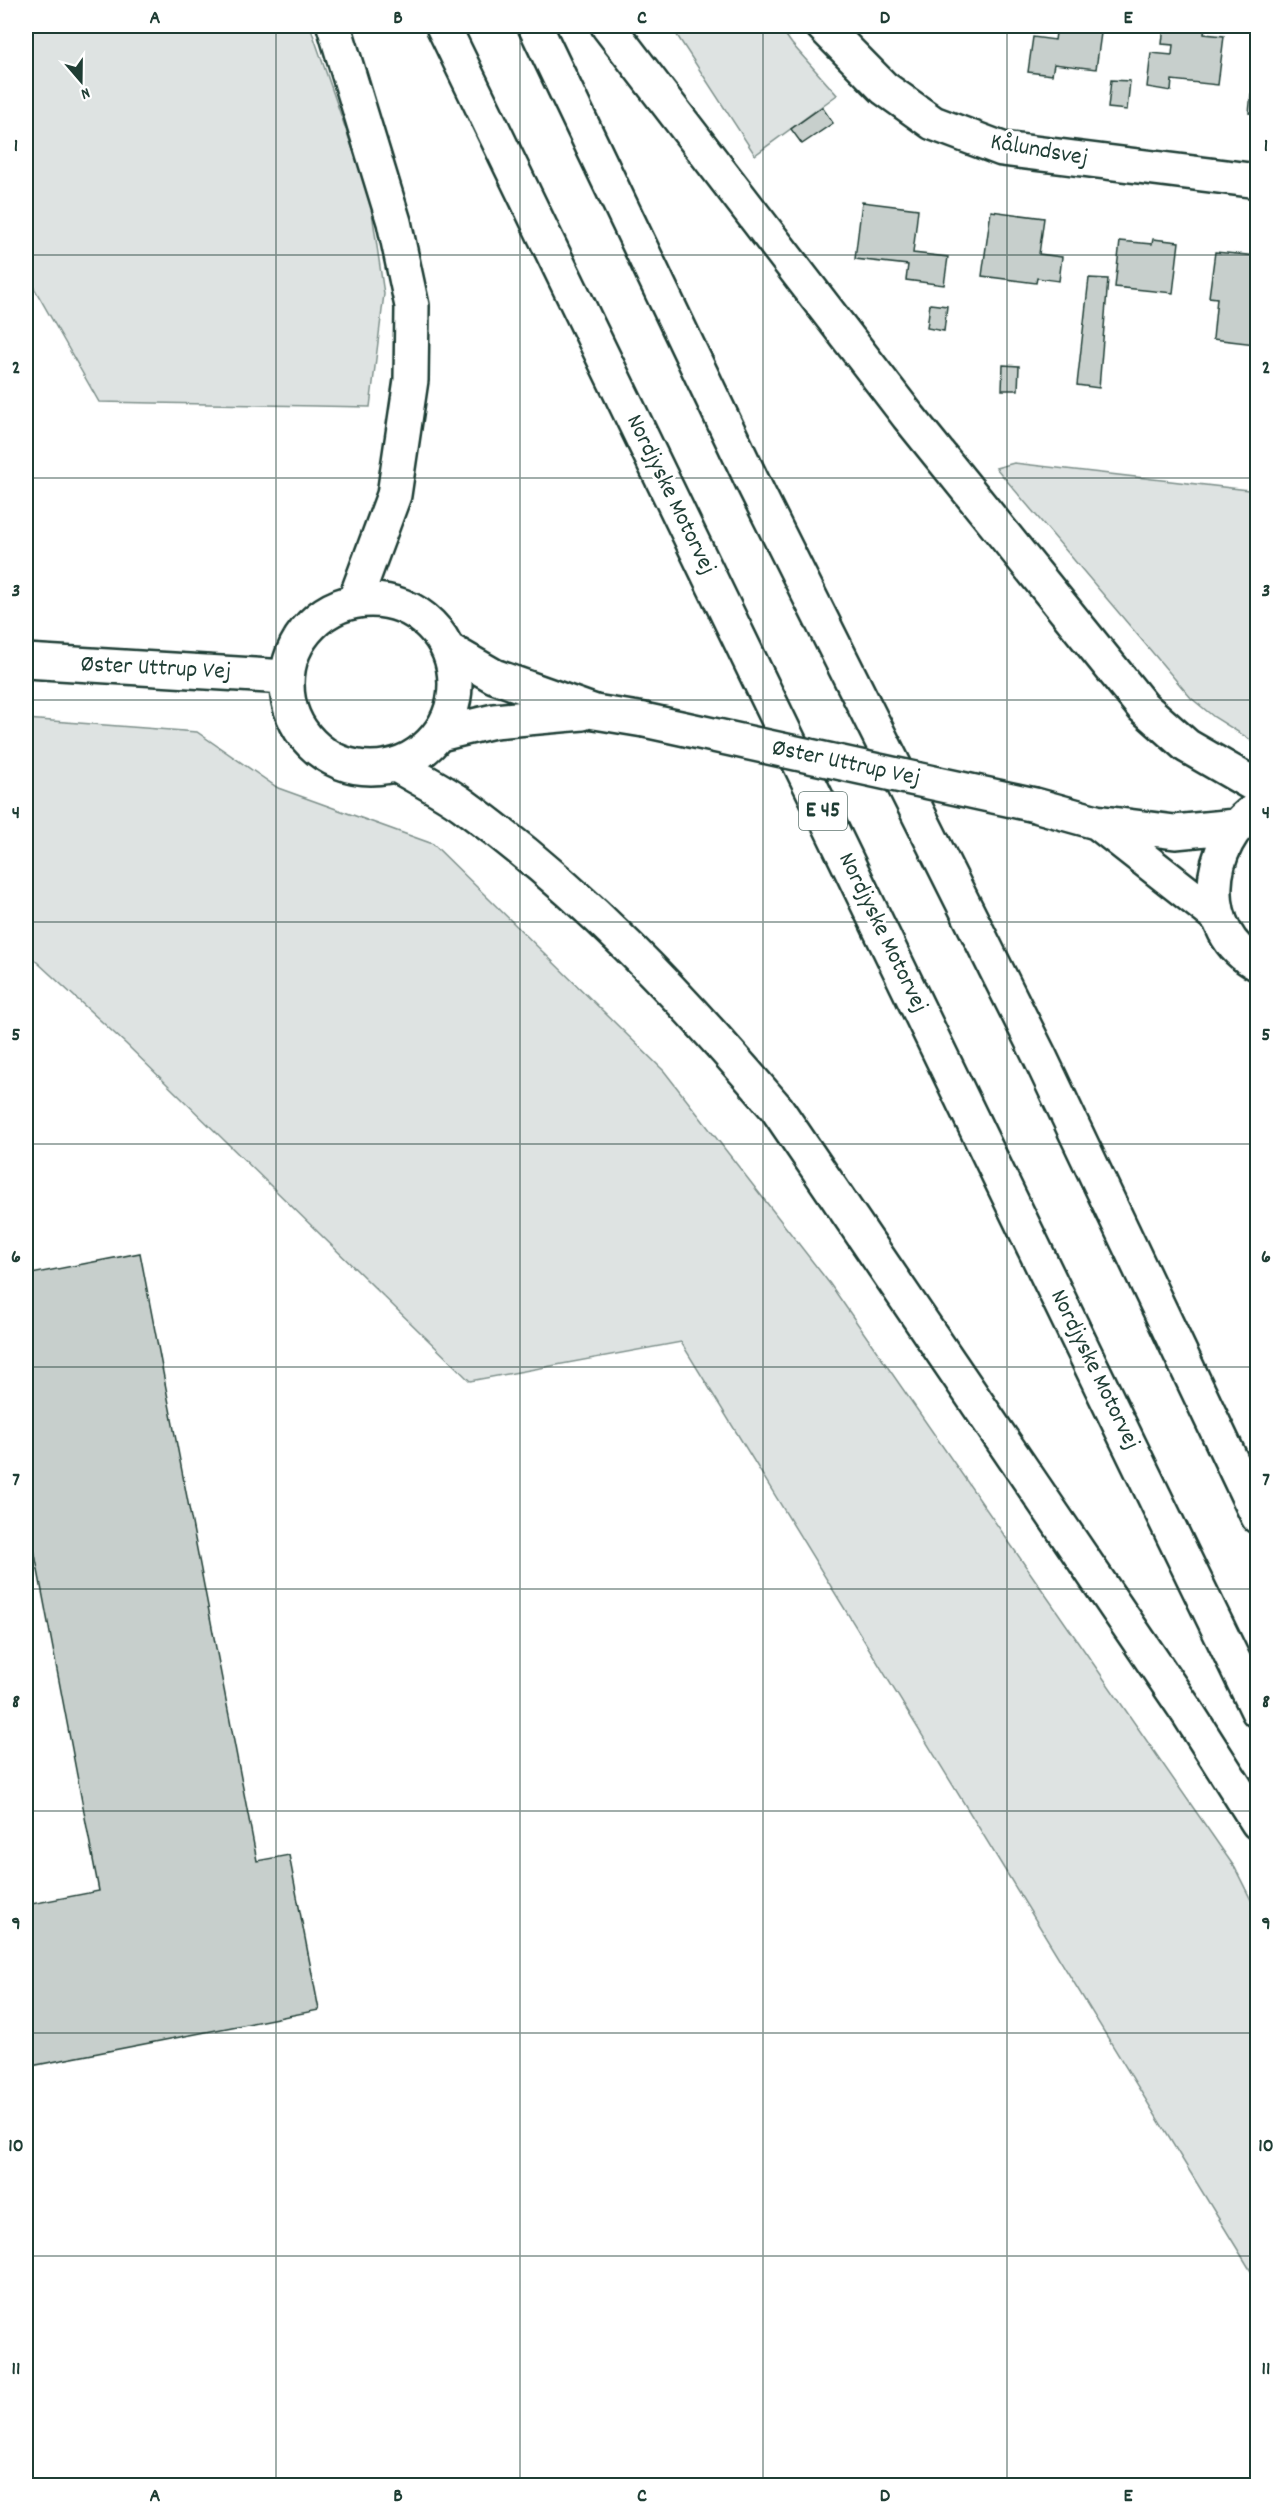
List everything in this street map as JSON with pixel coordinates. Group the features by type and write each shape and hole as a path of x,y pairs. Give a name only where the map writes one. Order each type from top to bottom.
{"main road":[{"path":"334,26 394,222 412,306 411,380 394,495 355,600"},
{"name":"Nordjyske Motorvej","path":"443,26 1257,1711"},
{"path":"535,26 752,481 1040,1057 1257,1517"},
{"path":"608,26 908,416 1143,707 1187,746 1257,787"},
{"name":"Kålundsvej","path":"823,26 884,88 933,123 1002,149 1257,181"},
{"path":"355,600 383,600 411,608 434,626 449,650 455,671 455,693 450,714 440,734 420,752 396,765 369,769 342,764 317,750 299,730 288,705 286,677 292,650 307,627 328,610 355,600"},
{"name":"Øster Uttrup Vej","path":"449,650 494,676 595,712 644,720 1035,805 1096,822 1174,832 1246,817"},
{"name":"Øster Uttrup Vej","path":"26,661 286,677"},
{"name":"Øster Uttrup Vej","path":"440,734 494,722 595,712"},
{"path":"396,765 461,803 608,924 721,1043 777,1109 1188,1713 1257,1823"},
{"path":"1246,817 1223,847 1215,870 1214,894 1219,918 1232,942 1257,964"},
{"name":"Øster Uttrup Vej","path":"1096,822 1219,918"}],"shaded area":[{"path":"26,26 310,26 370,199 384,294 370,407 99,402 26,277"},
{"path":"671,26 779,26 837,95 755,155"},
{"path":"1014,463 1257,491 1257,744 1214,717 1191,698 996,468"},
{"path":"26,719 197,732 278,788 433,844 664,1071 830,1284 1235,1868 1257,1912 1257,2281 681,1342 470,1381 126,1044 26,952"}],"building":[{"path":"1057,26 1102,26 1096,69 1054,64 1052,75 1028,72 1033,37 1055,40"},
{"path":"1164,26 1205,26 1204,34 1224,36 1218,85 1172,80 1171,91 1147,87 1151,53 1172,55 1173,45 1162,44"},
{"path":"1111,80 1130,81 1127,110 1108,108"},
{"path":"1258,89 1258,114 1249,113 1251,94 1257,94"},
{"path":"822,107 833,123 802,144 791,129"},
{"path":"862,202 918,209 913,253 948,257 944,285 906,280 908,265 855,259"},
{"path":"991,211 1044,218 1039,254 1062,257 1059,281 1037,278 1036,283 982,276"},
{"path":"1153,239 1179,242 1173,293 1115,287 1120,241 1152,244"},
{"path":"1215,252 1258,256 1255,344 1213,339 1217,298 1209,297"},
{"path":"1089,278 1108,279 1099,388 1077,385"},
{"path":"930,304 947,306 944,331 927,328"},
{"path":"1003,365 1019,366 1018,390 1002,390"},
{"path":"140,1253 257,1861 289,1855 319,2010 26,2067 26,1905 99,1891 26,1507 26,1275"}]}
